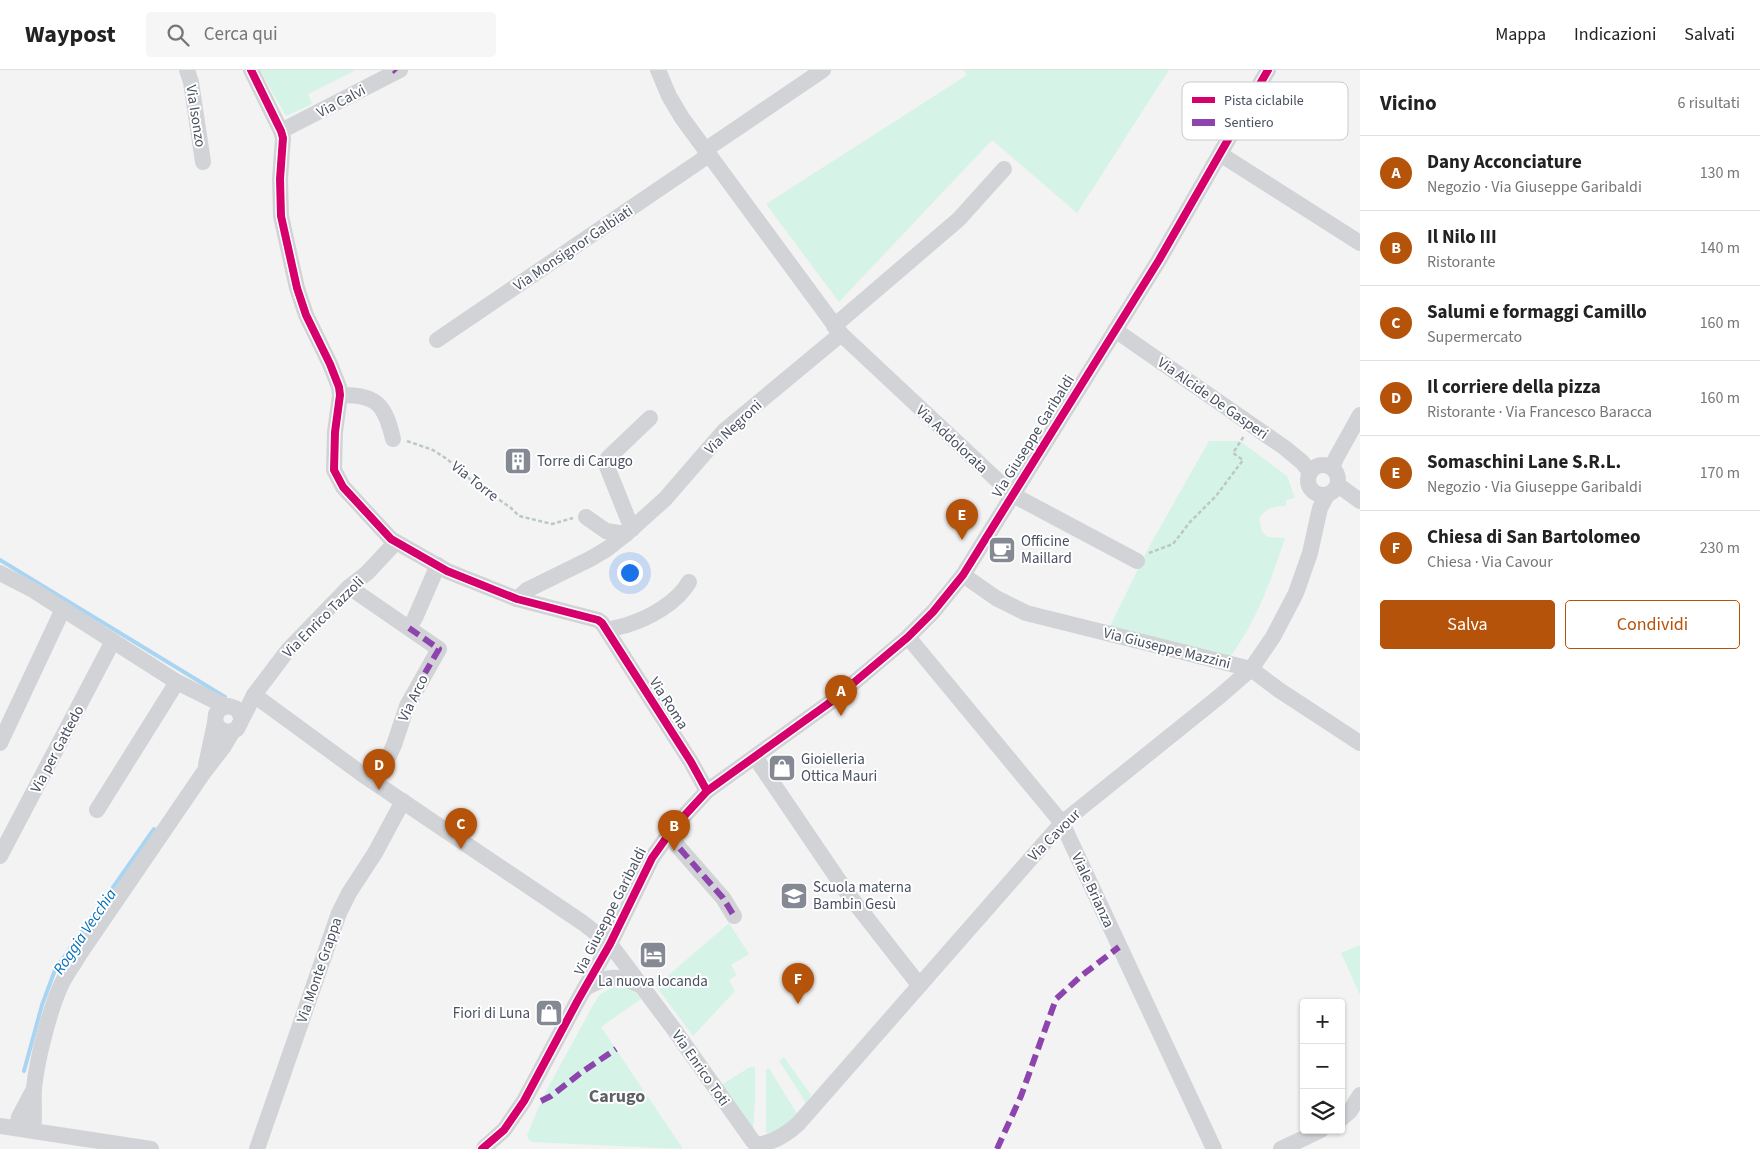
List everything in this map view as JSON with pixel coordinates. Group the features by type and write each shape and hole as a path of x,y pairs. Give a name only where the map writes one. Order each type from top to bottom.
{"street":[{"name":"Via Isonzo","path":"187,70 191,82 203,162"},
{"path":"251,70 283,138 280,179 281,216 296,288 306,315 330,364 340,395 335,432 334,470 343,487 391,539 438,565 517,599 598,620 607,630 634,623 661,609 676,597 689,582"},
{"name":"Via Calvi","path":"281,131 400,70"},
{"name":"Via Addolorata","path":"658,70 669,96 682,118 838,330 1013,496 1137,561"},
{"path":"707,153 823,70"},
{"name":"Via Giuseppe Garibaldi","path":"1261,82 1268,70"},
{"name":"Via Giuseppe Garibaldi","path":"487,1149 504,1130 524,1101 610,944 652,858 668,835 708,791 832,701 908,637 933,612 963,575 1159,260 1228,140"},
{"name":"Via Monsignor Galbiati","path":"437,340 707,153"},
{"path":"1220,154 1360,243"},
{"path":"838,330 959,219 1004,169"},
{"name":"Via Negroni","path":"517,599 526,590 590,560 629,531 665,499 724,431 838,330"},
{"name":"Via Alcide De Gasperi","path":"1115,330 1284,448 1321,466"},
{"path":"340,395 355,394 367,397 379,404 388,417 393,439"},
{"path":"1360,415 1308,483 1310,489 1360,501"},
{"path":"586,517 606,531 629,531 606,464 608,458 650,418"},
{"path":"1321,466 1338,475 1329,493"},
{"name":"Via Cavour","path":"755,1146 770,1142 784,1135 798,1124 1062,822 1251,669 1273,637 1296,593 1329,493"},
{"name":"Via Enrico Tazzoli","path":"25,1129 19,1117 34,1089 52,1008 63,982 79,955 204,772 224,746 254,695 288,650 396,542"},
{"path":"349,587 409,628 438,565"},
{"path":"0,572 63,609 183,685 221,713"},
{"name":"Via Giuseppe Mazzini","path":"963,575 996,598 1026,613 1251,669 1279,690 1360,743"},
{"path":"0,744 63,609"},
{"name":"Via Arco","path":"376,783 394,745 407,706 439,649 409,628"},
{"name":"Via Roma","path":"607,630 708,791"},
{"name":"Viale Brianza","path":"908,637 1062,822 1214,1149"},
{"name":"Via per Gattedo","path":"0,856 113,641"},
{"path":"97,810 183,685"},
{"name":"Via Enrico Tazzoli","path":"221,713 254,695"},
{"name":"Via Enrico Toti","path":"254,695 376,783 583,923 610,944 642,986 755,1146"},
{"path":"237,709 241,716 237,726 225,732 221,730 221,713 237,709"},
{"path":"204,772 221,713"},
{"path":"755,757 848,894 916,981 921,984"},
{"name":"Via Monte Grappa","path":"256,1149 339,913 403,801"},
{"path":"668,835 723,898 734,916"},
{"path":"584,990 608,977 624,979 642,986"},
{"path":"1345,1116 1350,1112 1360,1095"},
{"path":"0,1126 151,1149"},
{"path":"1281,1149 1313,1134"}],"path":[{"path":"1137,561 1155,550 1173,544 1190,522 1216,496 1242,460 1233,453 1252,426"}],"green space":[{"path":"260,70 356,70 308,94 312,104 286,116"},
{"path":"963,70 1169,70 1077,213 992,140 839,302 766,204 967,75"},
{"path":"1209,441 1240,441 1287,476 1295,498 1286,500 1286,506 1274,507 1268,510 1259,518 1262,532 1268,537 1285,538 1256,614 1230,657 1110,626 1150,545"},
{"path":"729,923 749,954 731,965 737,975 729,980 735,991 693,1036 656,986"},
{"path":"1360,945 1360,995 1341,953"},
{"path":"619,983 633,990 641,999 601,1027 683,1149 532,1142 527,1135 544,1095 592,1007 599,995"},
{"path":"784,1057 811,1095 806,1104 779,1061"},
{"path":"750,1067 755,1067 753,1131 721,1085"},
{"path":"769,1068 797,1114 778,1131 766,1133 766,1070"}],"waterway":[{"name":"Roggia Vecchia","path":"0,560 225,697"},
{"name":"Roggia Vecchia","path":"24,1071 42,1005 55,970 154,829"}],"marked path":[{"path":"409,628 439,649 425,673"},
{"path":"668,835 723,898 734,916"},
{"path":"997,1149 1021,1096 1056,999 1081,976 1119,947"},
{"path":"541,1101 551,1096 616,1049"}],"cycle path":[{"path":"251,70 283,138 280,179 281,216 297,288 306,315 339,387 334,470 343,487 391,539 447,571 517,599 598,620 602,623 691,762 707,791"},
{"path":"1261,82 1268,70"},
{"path":"482,1149 504,1130 524,1101 610,944 652,858 674,827 707,791 832,701 908,637 933,612 963,575 1159,260 1228,140"}],"place":[{"name":"Torre di Carugo","path":"518,461"},
{"name":"Somaschini Lane S.R.L.","path":"962,540"},
{"name":"Officine Maillard","path":"1002,550"},
{"name":"Dany Acconciature","path":"841,716"},
{"name":"Gioielleria Ottica Mauri","path":"782,768"},
{"name":"Il corriere della pizza","path":"379,790"},
{"name":"Salumi e formaggi Camillo","path":"461,849"},
{"name":"Il Nilo III","path":"674,851"},
{"name":"Scuola materna Bambin Gesù","path":"794,896"},
{"name":"La nuova locanda","path":"653,955"},
{"name":"Chiesa di San Bartolomeo","path":"798,1004"},
{"name":"Fiori di Luna","path":"549,1013"}],"district":[{"name":"Carugo","path":"617,1096"}]}
